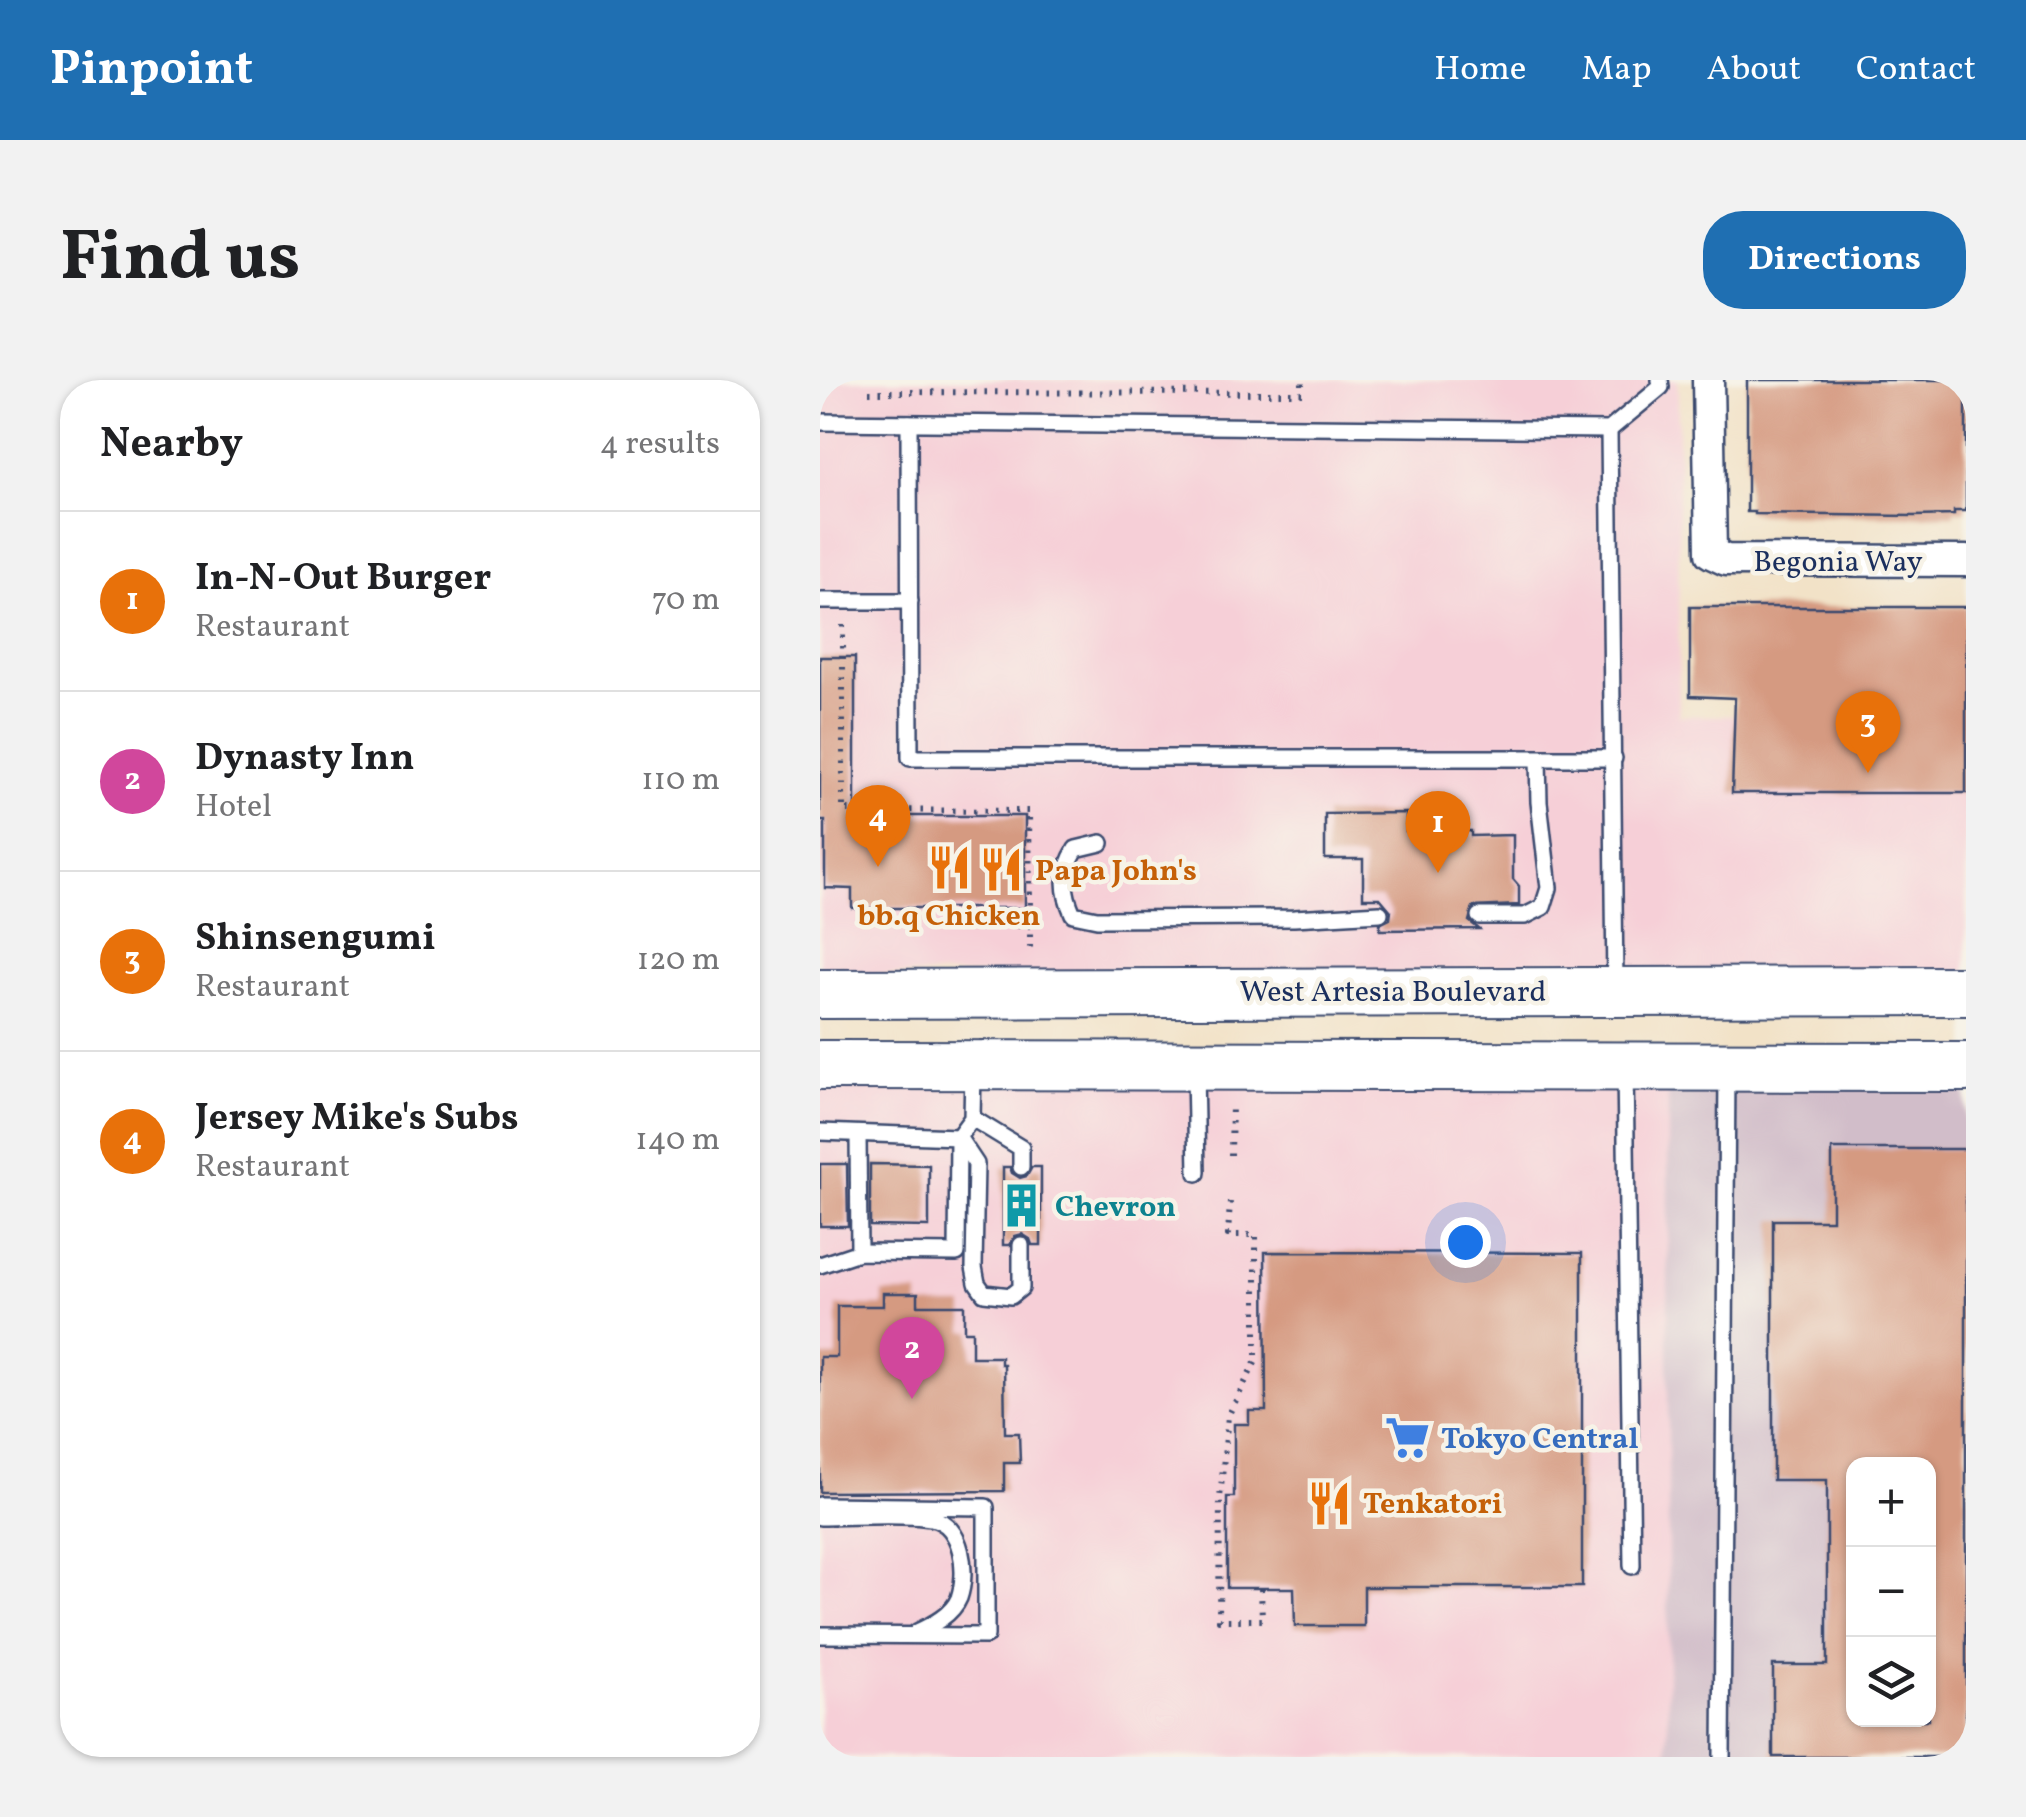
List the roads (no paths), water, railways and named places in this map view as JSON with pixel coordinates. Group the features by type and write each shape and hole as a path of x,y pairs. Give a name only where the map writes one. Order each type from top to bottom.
{"main road":[{"name":"West Artesia Boulevard","path":"820,994 1966,990"},
{"path":"1615,991 1625,1066"},
{"path":"820,1065 1966,1066"}],"street":[{"name":"Begonia Way","path":"1708,380 1711,553 1726,560 1966,561"}],"lane":[{"path":"820,422 1608,430 1661,387 1660,380"},
{"path":"909,423 910,758 1614,758"},
{"path":"1608,430 1615,991"},
{"path":"820,601 910,601"},
{"path":"1480,916 1524,916 1543,907 1549,888 1538,802 1538,759"},
{"path":"1101,843 1076,849 1066,865 1064,894 1073,914 1117,919 1380,914"},
{"path":"820,1265 859,1252 957,1253 958,1138 972,1118 973,1066"},
{"path":"1195,1066 1197,1173"},
{"path":"1625,1066 1632,1566"},
{"path":"1722,1757 1727,1066"},
{"path":"972,1118 1021,1148 1021,1167"},
{"path":"820,1132 958,1138"},
{"path":"858,1134 859,1252"},
{"path":"958,1138 976,1164 974,1268 984,1293 1011,1296 1021,1288 1021,1246"},
{"path":"820,1505 986,1506 986,1636 820,1635"},
{"path":"820,1517 934,1518 951,1530 960,1544 958,1600 939,1622 910,1636"}],"place":[{"name":"Shinsengumi","path":"1868,773"},
{"name":"Jersey Mike's Subs","path":"878,867"},
{"name":"bb.q Chicken","path":"949,868"},
{"name":"Papa John's","path":"1002,870"},
{"name":"In-N-Out Burger","path":"1438,873"},
{"name":"Chevron","path":"1022,1206"},
{"name":"Dynasty Inn","path":"912,1399"},
{"name":"Tokyo Central","path":"1408,1438"},
{"name":"Tenkatori","path":"1330,1503"}]}
